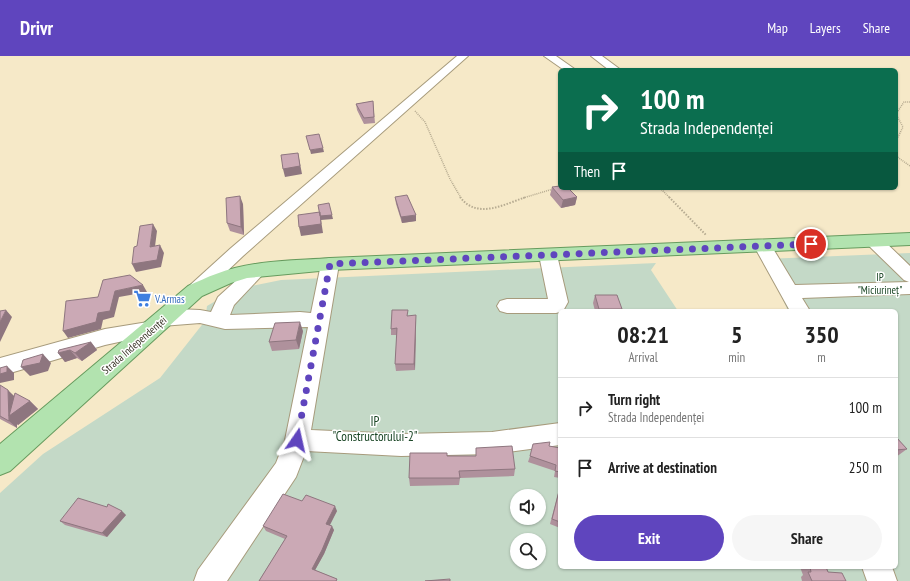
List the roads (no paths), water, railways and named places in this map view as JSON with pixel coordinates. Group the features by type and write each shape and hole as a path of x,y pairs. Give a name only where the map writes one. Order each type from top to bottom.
{"main road":[{"name":"Strada Independenței","path":"0,462 195,291 224,278 278,268 330,264 910,239"}],"street":[{"path":"195,291 237,252 463,56"},
{"path":"548,56 568,68"},
{"path":"596,56 613,68"},
{"path":"874,241 910,276"},
{"path":"763,246 799,309"},
{"path":"507,306 556,306 558,302 548,255"},
{"path":"209,581 286,469 297,440 330,264"},
{"path":"218,320 225,302 257,271"},
{"path":"790,292 910,288"},
{"path":"0,367 106,337 158,324 200,316 225,322 300,319 319,321"},
{"path":"297,440 401,445 492,443 558,434"},
{"path":"878,569 882,581"}],"place":[{"name":"V.Armas","path":"142,299"}],"park label":[{"name":"IP \"Miciurineț\"","path":"880,283"},
{"name":"IP \"Constructorului-2\"","path":"375,428"}]}
